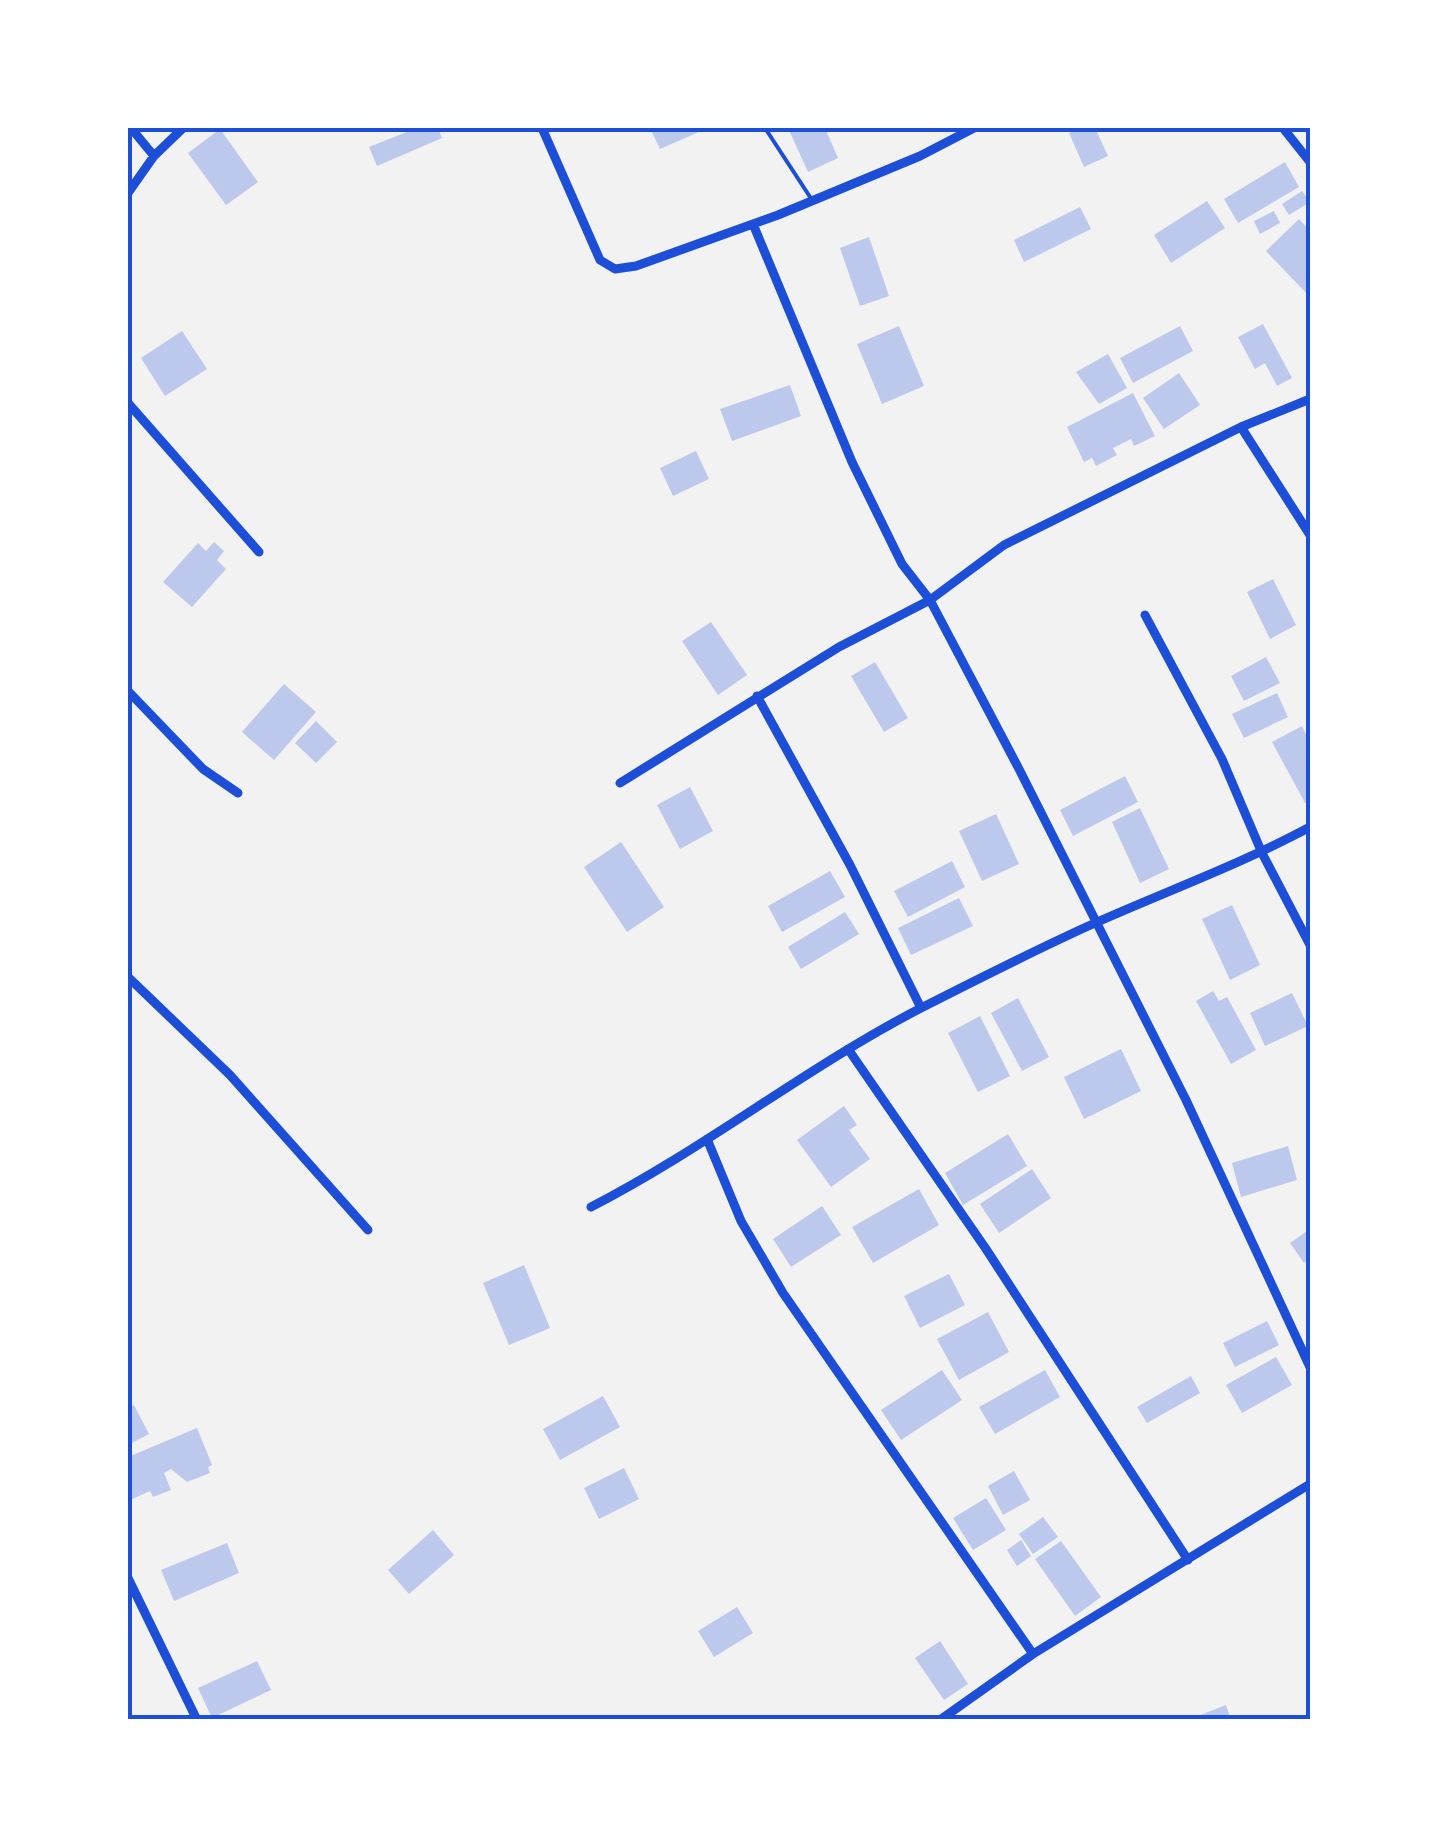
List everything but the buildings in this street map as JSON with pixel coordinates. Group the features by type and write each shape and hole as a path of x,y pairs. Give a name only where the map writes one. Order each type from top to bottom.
{"street":[{"path":"131,128 154,156"},
{"path":"128,193 154,156 183,128"},
{"path":"542,128 600,260 615,269 636,266 753,224 920,156 972,128"},
{"path":"1283,128 1310,162"},
{"path":"753,224 852,462 902,564 930,600 1186,1100 1310,1367"},
{"path":"620,783 757,696 930,600 1004,544 1241,427 1310,399"},
{"path":"128,403 259,552"},
{"path":"1241,427 1310,535"},
{"path":"1145,615 1222,759 1262,853 1310,945"},
{"path":"128,691 203,769 238,792"},
{"path":"757,696 850,865 921,1008"},
{"path":"591,1207 670,1166 848,1049 921,1008 1093,924 1262,853 1310,827"},
{"path":"128,977 230,1076 368,1230"},
{"path":"848,1049 986,1249 1188,1560"},
{"path":"707,1139 741,1221 783,1293 1034,1654"},
{"path":"940,1720 1034,1654 1310,1484"},
{"path":"128,1578 197,1720"}],"lane":[{"path":"765,128 812,200"}]}
